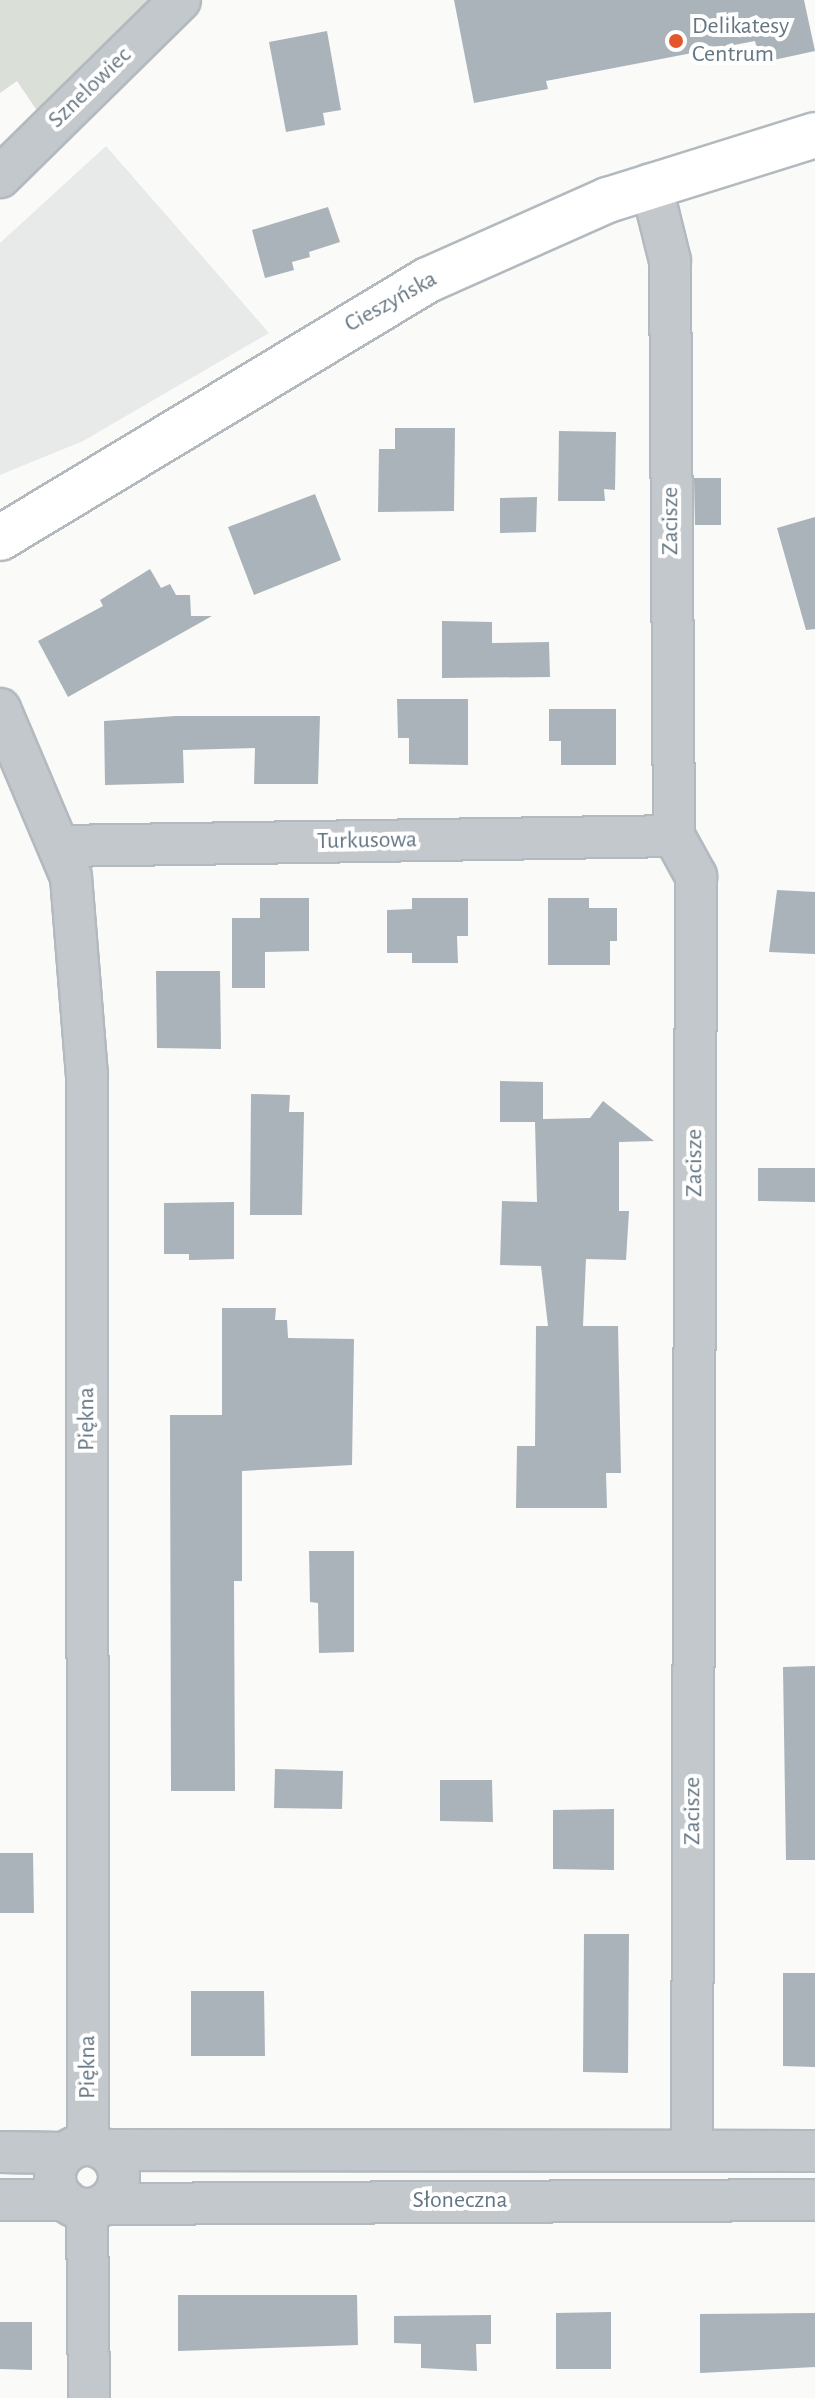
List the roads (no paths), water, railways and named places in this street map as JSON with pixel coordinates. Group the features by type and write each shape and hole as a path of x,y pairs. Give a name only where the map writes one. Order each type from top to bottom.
{"main road":[{"name":"Cieszyńska","path":"0,538 428,280 651,184 815,135"}],"street":[{"name":"Sznelowiec","path":"0,177 180,0"},
{"name":"Zacisze","path":"651,184 670,261 674,836 696,876 692,2150"},
{"name":"Piękna","path":"0,709 61,846 71,877 87,1074 87,2149"},
{"name":"Turkusowa","path":"61,846 674,836"},
{"path":"86,2204 119,2177 87,2149"},
{"path":"87,2149 55,2171 86,2204 89,2398"},
{"path":"0,2152 87,2149 815,2151"},
{"name":"Słoneczna","path":"0,2200 86,2204 815,2200"}],"place":[{"name":"Delikatesy Centrum","path":"676,41"}]}
